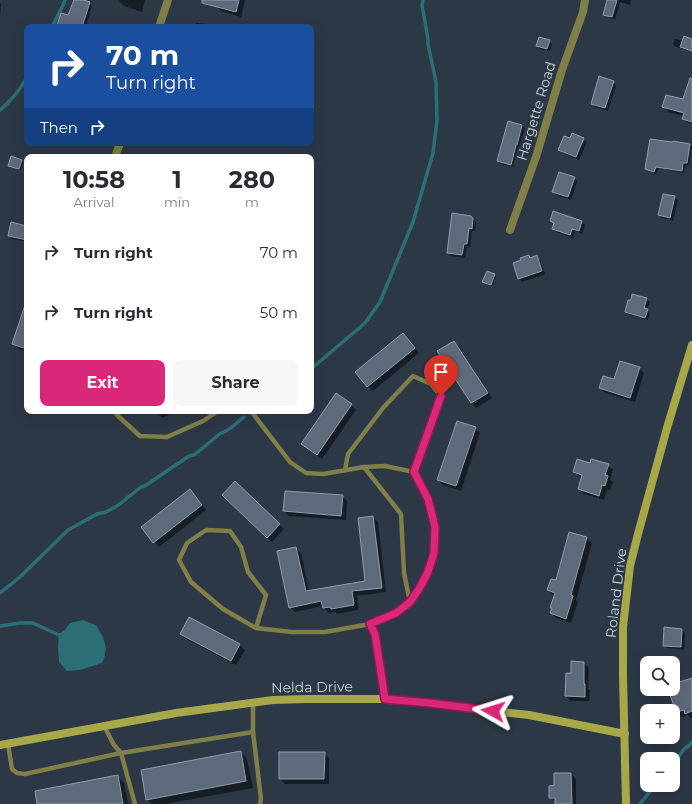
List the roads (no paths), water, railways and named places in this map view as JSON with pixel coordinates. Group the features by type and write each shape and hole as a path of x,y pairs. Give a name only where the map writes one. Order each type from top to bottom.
{"street":[{"path":"160,24 168,0"},
{"name":"Hargette Road","path":"510,230 536,157 562,70 583,12 585,0"},
{"name":"Roland Drive","path":"626,804 623,627 630,566 667,428 692,345"},
{"name":"Nelda Drive","path":"4,745 176,714 272,700 306,699 385,699 430,703 481,710 529,714 625,734"}],"lane":[{"path":"256,628 266,595 248,572 241,547 230,531 206,530 187,543 179,560 192,582 223,609 256,628 291,632 325,632 370,624 396,613 410,602 419,589 428,572 434,553 435,527 428,499 414,472 441,396 431,384 413,376 383,408 348,454 345,470"},
{"path":"116,414 140,436 167,437 213,414"},
{"path":"253,414 290,462 306,473 323,474 364,467 385,466 414,472"},
{"path":"364,467 401,514 404,574 410,602"},
{"path":"370,624 375,634 385,699"},
{"path":"253,703 253,732 261,799 260,804"},
{"path":"104,726 114,745 121,753 135,804"},
{"path":"4,745 12,769 17,774 25,774 121,753 253,732"}],"waterway":[{"path":"54,24 65,0"},
{"path":"314,366 365,323 380,302 413,222 433,153 437,120 436,82 428,44 422,5 423,0"},
{"path":"0,110 15,95 24,82"},
{"path":"0,593 20,577 68,530 97,514 106,512 117,506 141,487 145,486 189,456 194,455 244,417"},
{"path":"0,626 33,623 61,636"},
{"path":"680,755 692,742"},
{"path":"640,804 649,792"}]}
